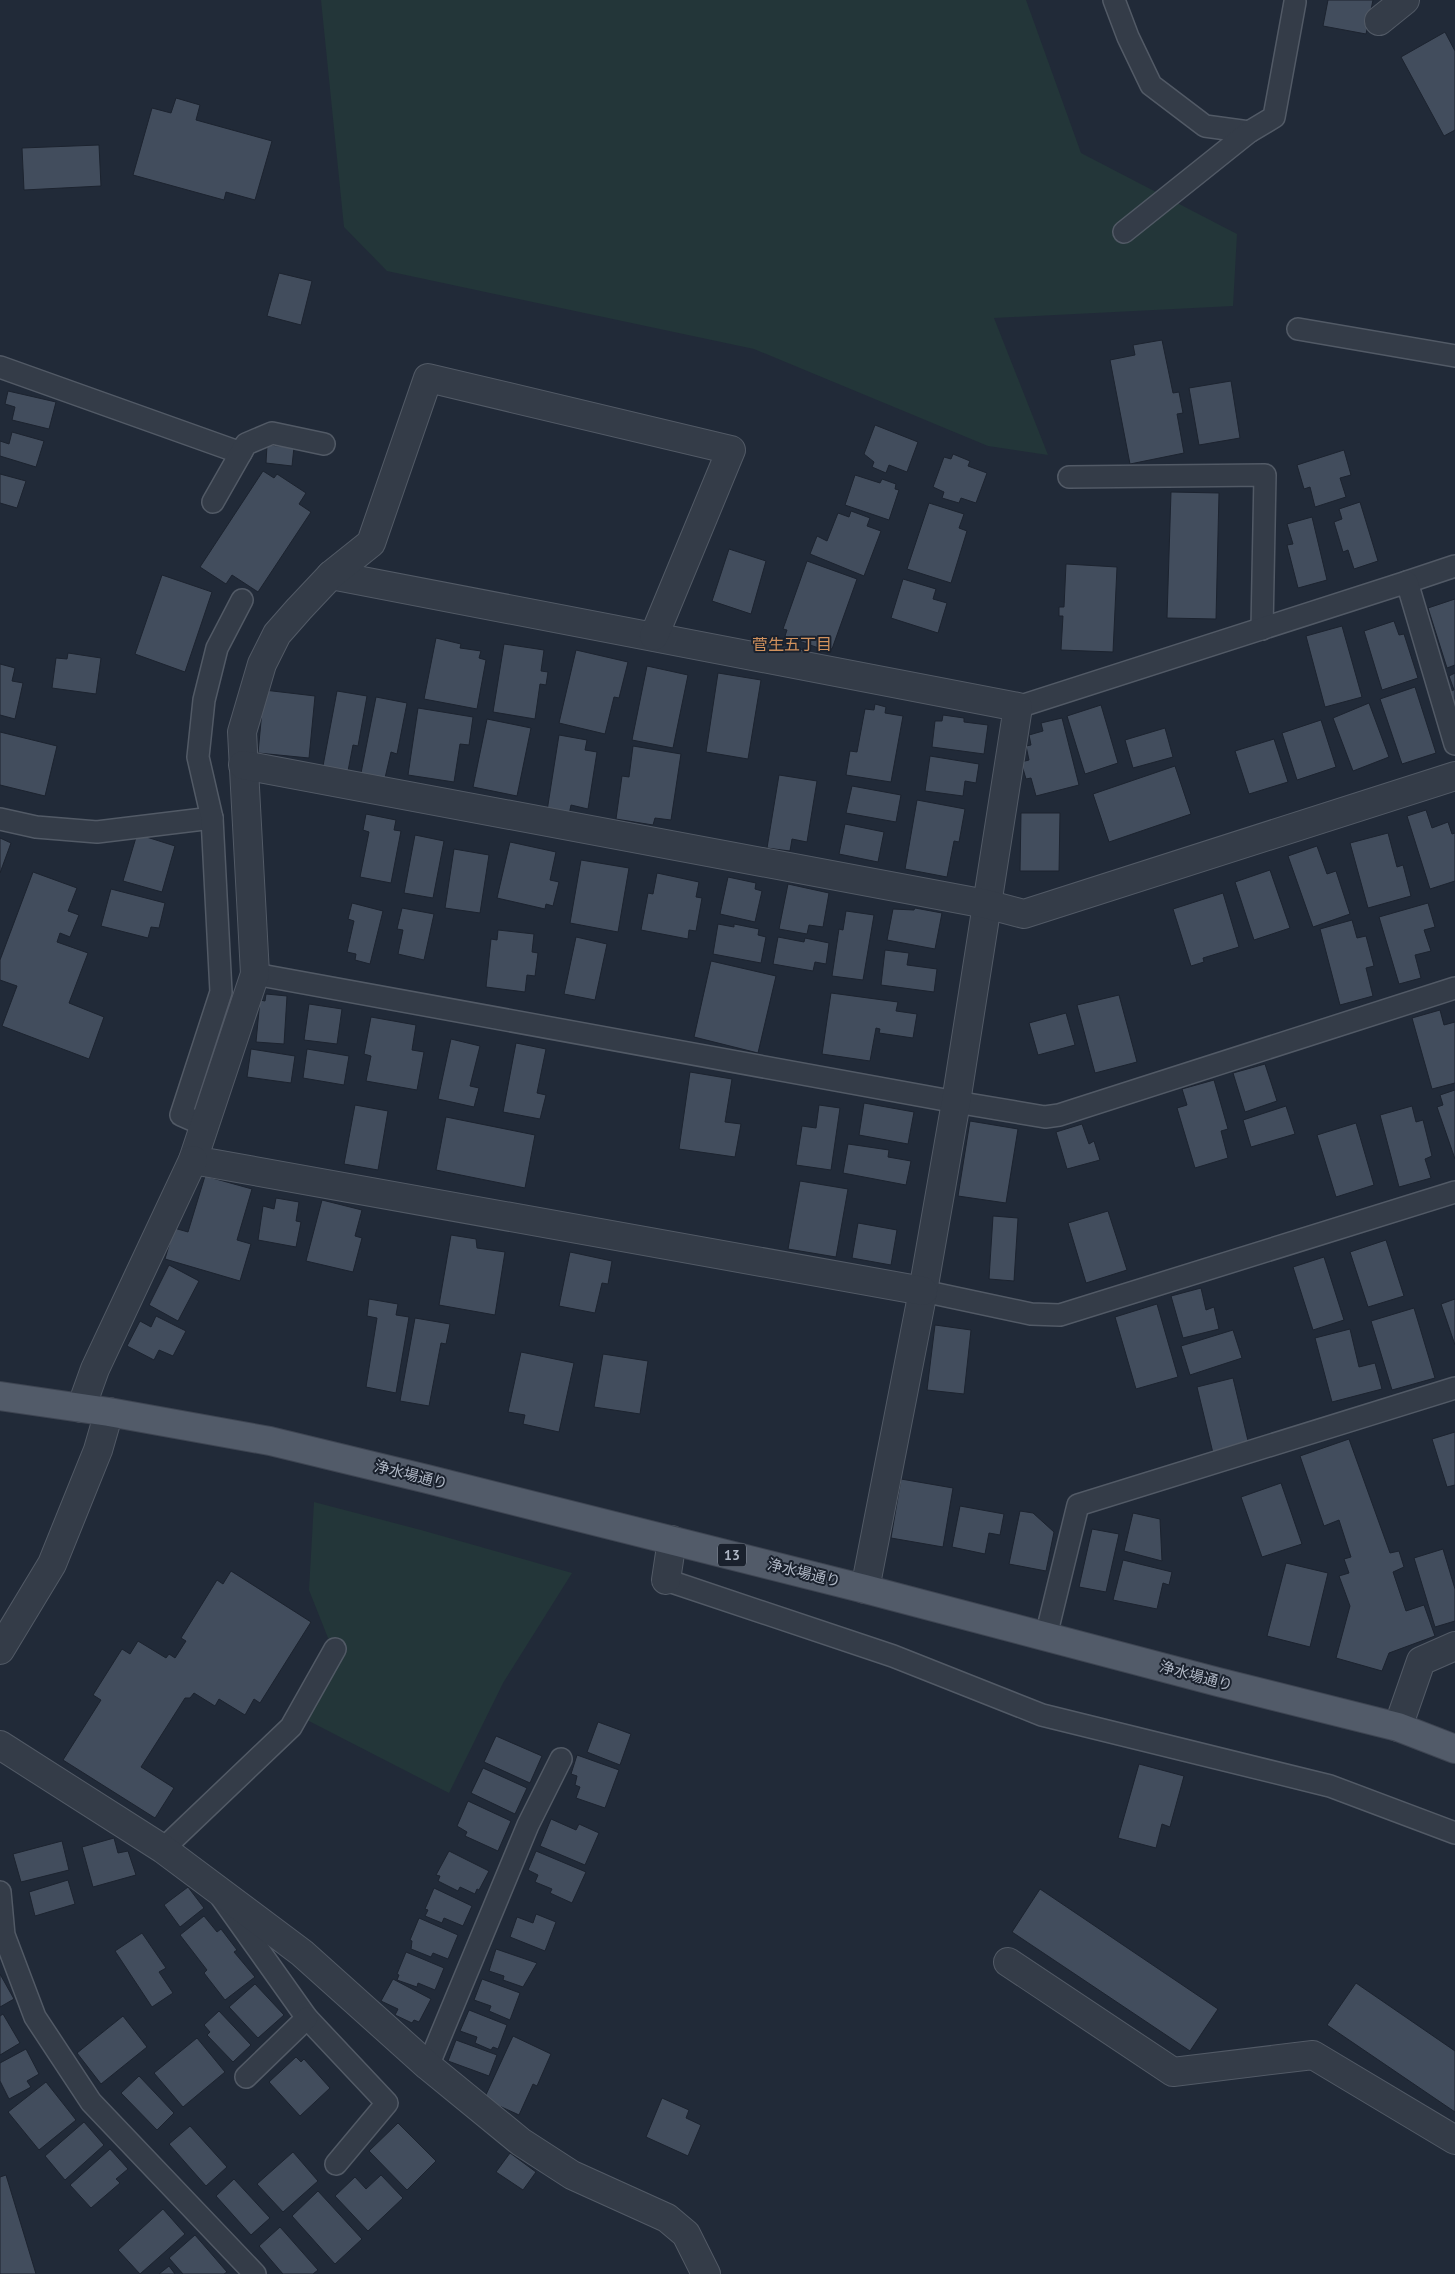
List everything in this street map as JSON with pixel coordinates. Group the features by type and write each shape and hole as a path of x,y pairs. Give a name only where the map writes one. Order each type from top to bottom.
{"main road":[{"name":"浄水場通り","path":"0,1396 109,1412 270,1442 672,1540 1398,1727 1455,1749"}],"street":[{"path":"1379,21 1405,0"},
{"path":"81,1408 95,1369 193,1160 206,1126 255,974 242,732 262,664 277,634 331,575 371,543 428,378 731,450 654,636"},
{"path":"331,575 1018,706 956,1102 923,1291 865,1589"},
{"path":"243,765 986,904 1024,914 1455,776"},
{"path":"193,1160 923,1291"},
{"path":"0,1650 52,1564 98,1450 109,1412"},
{"path":"666,1580 672,1540"},
{"path":"1398,1727 1421,1661 1455,1646"},
{"path":"0,1745 163,1849 302,1953 428,2066 521,2142 572,2175 667,2218 686,2234 706,2274"},
{"path":"1008,1962 1173,2072 1313,2055 1455,2140"}],"lane":[{"path":"1114,0 1128,37 1151,85 1205,126 1249,132"},
{"path":"1124,232 1249,132 1274,117 1294,2"},
{"path":"1298,329 1455,356"},
{"path":"0,367 241,453"},
{"path":"213,502 246,444 272,433 324,444"},
{"path":"1069,477 1266,475 1262,629"},
{"path":"1018,706 1455,566"},
{"path":"1407,582 1455,744"},
{"path":"206,1126 181,1115 221,992 212,818 198,756 204,700 217,648 242,600"},
{"path":"0,820 36,827 97,832 212,818"},
{"path":"255,974 1045,1117 1058,1115 1455,988"},
{"path":"923,1291 1031,1314 1060,1315 1455,1192"},
{"path":"1046,1636 1078,1505 1455,1388"},
{"path":"666,1580 892,1656 1042,1715 1330,1786 1455,1834"},
{"path":"163,1849 291,1727 335,1649"},
{"path":"428,2066 528,1825 561,1759"},
{"path":"214,1886 228,1909 307,2018 387,2103 336,2164"},
{"path":"0,1892 4,1935 35,2017 91,2102 255,2274"},
{"path":"246,2077 307,2018"}],"shaded area":[{"path":"321,0 1026,0 1081,153 1237,234 1233,306 994,318 1048,455 988,446 754,349 387,271 344,227"},
{"path":"314,1502 572,1573 503,1683 449,1793 305,1719 344,1647 328,1638 309,1590"}],"building":[{"path":"1328,0 1373,0 1366,34 1323,26"},
{"path":"1445,32 1455,51 1455,130 1444,136 1401,57"},
{"path":"176,98 200,105 196,120 272,141 255,200 226,192 224,200 133,175 152,108 171,113"},
{"path":"99,145 101,186 24,190 22,148"},
{"path":"279,273 312,281 301,325 267,316"},
{"path":"1162,340 1173,393 1179,392 1183,413 1177,414 1184,453 1130,464 1110,360 1135,355 1133,345"},
{"path":"1231,381 1240,438 1199,445 1189,388"},
{"path":"8,391 56,402 49,429 12,420 15,407 5,404"},
{"path":"875,425 918,442 907,472 889,465 886,473 872,467 874,462 864,454"},
{"path":"12,432 44,441 36,467 0,456 0,441 9,444"},
{"path":"267,445 294,447 292,466 266,463"},
{"path":"1344,450 1351,475 1340,478 1346,497 1315,507 1310,487 1304,489 1297,465"},
{"path":"953,454 970,461 968,466 987,473 976,503 961,498 959,503 942,498 944,492 933,487 944,457 951,459"},
{"path":"263,471 274,478 277,474 306,493 299,504 311,512 258,592 232,575 226,584 200,567"},
{"path":"0,474 26,481 17,508 0,503"},
{"path":"855,475 880,483 882,479 896,484 895,489 899,490 889,520 845,505"},
{"path":"1171,492 1219,493 1216,619 1167,618"},
{"path":"1360,502 1378,561 1354,569 1348,550 1343,552 1334,522 1342,519 1339,509"},
{"path":"929,503 964,514 959,528 967,531 951,583 907,569"},
{"path":"851,511 870,518 867,526 881,531 864,576 810,554 817,536 827,541 838,513 849,517"},
{"path":"1312,517 1327,580 1298,588 1287,545 1293,544 1287,524"},
{"path":"729,549 766,561 751,614 712,601"},
{"path":"807,561 857,579 832,649 828,648 827,651 785,636 787,630 783,629"},
{"path":"1066,564 1117,567 1113,652 1061,650 1063,616 1059,616 1059,607 1064,607"},
{"path":"162,575 212,592 185,672 135,654"},
{"path":"903,579 936,589 933,599 947,603 938,633 891,618"},
{"path":"1455,599 1455,665 1447,668 1428,608"},
{"path":"1394,621 1399,635 1404,634 1418,678 1382,690 1364,631"},
{"path":"1342,626 1362,697 1325,707 1306,636"},
{"path":"436,638 461,644 460,648 481,651 479,658 486,660 477,709 424,699"},
{"path":"504,644 544,650 541,671 548,672 546,685 540,684 535,719 493,712"},
{"path":"576,650 628,662 619,698 614,697 605,734 559,723"},
{"path":"68,653 101,658 96,694 52,688 56,658 67,659"},
{"path":"0,664 15,668 12,681 23,683 15,719 0,715"},
{"path":"647,666 688,675 673,748 632,740"},
{"path":"718,673 761,680 748,759 706,752"},
{"path":"1455,673 1454,705 1449,691 1454,690 1449,676"},
{"path":"1415,687 1436,753 1402,764 1380,699"},
{"path":"264,690 315,696 309,758 258,753"},
{"path":"337,691 367,696 358,746 353,745 348,771 323,766"},
{"path":"376,697 407,703 397,754 391,752 385,778 361,773"},
{"path":"1369,703 1389,757 1353,771 1333,718"},
{"path":"875,704 886,707 885,713 903,716 891,782 846,775 850,751 857,752 865,709 874,710"},
{"path":"1101,705 1118,763 1085,774 1067,716"},
{"path":"418,708 473,717 469,745 460,744 454,782 408,775"},
{"path":"943,715 964,718 964,722 988,725 984,754 932,747 935,721 942,721"},
{"path":"1062,718 1079,785 1036,796 1031,778 1026,779 1021,762 1029,760 1026,746 1031,745 1029,735 1043,731 1041,723"},
{"path":"487,719 531,728 517,796 473,787"},
{"path":"1321,720 1336,767 1297,780 1282,733"},
{"path":"1165,728 1173,757 1133,768 1125,740"},
{"path":"0,732 57,746 45,796 0,785"},
{"path":"559,735 587,740 585,750 597,752 588,809 571,805 569,815 547,811"},
{"path":"1274,739 1288,782 1249,794 1235,751"},
{"path":"633,746 681,754 671,820 655,818 653,825 616,819 622,776 629,777"},
{"path":"930,756 979,764 976,783 965,781 963,796 925,791"},
{"path":"1175,766 1191,814 1109,842 1093,794"},
{"path":"779,775 817,781 807,842 792,839 790,851 767,848"},
{"path":"852,786 901,795 896,822 846,813"},
{"path":"917,800 965,809 959,842 954,841 947,877 905,869"},
{"path":"1426,810 1432,828 1448,822 1452,834 1455,833 1455,881 1430,889 1407,816"},
{"path":"1021,813 1060,813 1059,871 1020,871"},
{"path":"366,814 396,820 394,830 401,831 391,883 360,877 369,832 363,830"},
{"path":"845,824 884,832 878,862 839,854"},
{"path":"1388,833 1397,867 1403,865 1411,896 1368,908 1350,843"},
{"path":"137,834 175,846 162,892 123,881"},
{"path":"415,835 444,841 433,898 404,893"},
{"path":"0,838 11,843 0,873"},
{"path":"510,842 556,852 550,880 559,882 553,906 546,904 545,909 497,898"},
{"path":"1317,846 1327,874 1336,871 1350,914 1313,927 1288,856"},
{"path":"454,849 489,855 480,913 445,908"},
{"path":"581,860 629,868 618,932 570,923"},
{"path":"1270,870 1290,928 1254,940 1235,882"},
{"path":"33,872 77,888 68,911 79,915 70,937 60,933 57,942 88,953 69,1003 104,1017 89,1059 2,1026 17,986 0,980 0,960"},
{"path":"657,873 699,882 696,897 702,898 696,931 689,930 688,939 641,930 648,893 653,894"},
{"path":"728,877 756,883 755,889 762,891 755,922 720,914"},
{"path":"788,884 829,893 823,927 809,925 807,934 779,929"},
{"path":"111,889 165,903 159,928 151,927 148,938 101,926"},
{"path":"1223,893 1239,947 1203,958 1204,962 1191,966 1173,909"},
{"path":"352,903 383,911 370,964 355,960 356,954 347,952 354,921 348,919"},
{"path":"1428,903 1435,927 1424,930 1431,951 1415,955 1421,978 1399,984 1379,917"},
{"path":"402,908 434,914 424,960 398,954 403,930 397,929"},
{"path":"915,908 942,913 935,949 887,940 893,909 914,910"},
{"path":"846,911 874,915 863,980 832,976 839,929 843,930"},
{"path":"1352,920 1357,938 1366,936 1374,966 1366,968 1373,996 1340,1005 1320,929"},
{"path":"718,924 734,927 734,924 759,929 758,935 766,937 761,963 713,954"},
{"path":"498,930 534,934 532,952 538,953 535,976 527,975 525,992 486,987 491,939 497,940"},
{"path":"576,937 607,944 595,1000 564,994"},
{"path":"778,937 804,942 805,938 829,943 826,964 815,962 813,971 773,964"},
{"path":"885,950 909,953 907,965 937,969 934,992 881,985"},
{"path":"711,961 776,976 758,1053 694,1037"},
{"path":"831,993 898,1002 896,1011 917,1014 913,1038 879,1033 880,1029 876,1028 870,1061 822,1054"},
{"path":"266,994 287,996 284,1044 256,1042 260,1000 265,1001"},
{"path":"1119,995 1137,1062 1095,1073 1077,1005"},
{"path":"309,1004 342,1009 337,1044 304,1040"},
{"path":"1440,1010 1444,1025 1455,1022 1455,1083 1432,1089 1412,1018"},
{"path":"1066,1013 1075,1045 1038,1055 1029,1023"},
{"path":"371,1017 416,1025 412,1050 424,1052 417,1090 366,1081 371,1056 364,1054"},
{"path":"451,1039 480,1046 470,1086 479,1088 474,1107 438,1099"},
{"path":"516,1043 546,1049 537,1093 546,1095 540,1119 503,1112"},
{"path":"251,1049 295,1056 291,1083 247,1077"},
{"path":"307,1049 349,1056 344,1085 303,1078"},
{"path":"1265,1064 1277,1101 1245,1112 1233,1073"},
{"path":"690,1072 732,1079 725,1122 741,1124 735,1157 679,1149"},
{"path":"1214,1080 1228,1129 1221,1131 1228,1158 1195,1168 1177,1108 1187,1105 1182,1089"},
{"path":"1455,1090 1455,1159 1437,1107 1443,1105 1440,1095"},
{"path":"864,1103 914,1112 908,1144 859,1135"},
{"path":"355,1105 388,1111 378,1170 344,1164"},
{"path":"819,1105 840,1108 831,1170 796,1165 802,1126 816,1128"},
{"path":"1286,1106 1295,1134 1251,1147 1243,1120"},
{"path":"1412,1106 1416,1122 1423,1120 1432,1156 1425,1159 1431,1178 1399,1187 1380,1115"},
{"path":"446,1117 535,1135 525,1188 436,1170"},
{"path":"970,1121 1018,1129 1006,1203 958,1196"},
{"path":"1356,1123 1374,1185 1336,1197 1317,1135"},
{"path":"1082,1124 1089,1144 1094,1141 1100,1160 1067,1169 1056,1132"},
{"path":"848,1144 889,1150 888,1157 911,1161 906,1185 843,1173"},
{"path":"205,1176 252,1189 237,1240 251,1244 240,1281 165,1259 174,1228 188,1232"},
{"path":"800,1181 848,1189 836,1257 788,1249"},
{"path":"276,1198 299,1202 296,1221 301,1222 296,1247 258,1240 263,1206 274,1209"},
{"path":"322,1200 362,1210 355,1236 362,1238 353,1272 306,1261"},
{"path":"1108,1211 1127,1270 1086,1283 1068,1223"},
{"path":"993,1216 1018,1218 1014,1281 989,1279"},
{"path":"858,1223 897,1230 891,1265 852,1258"},
{"path":"451,1235 476,1239 477,1248 505,1252 495,1315 439,1305"},
{"path":"1386,1240 1404,1296 1368,1307 1350,1252"},
{"path":"570,1252 612,1261 608,1284 602,1283 595,1313 559,1306"},
{"path":"1324,1257 1344,1320 1313,1330 1293,1267"},
{"path":"169,1265 199,1281 178,1321 149,1305"},
{"path":"1201,1288 1206,1310 1214,1307 1219,1329 1183,1338 1171,1296"},
{"path":"369,1299 398,1304 396,1315 409,1317 396,1393 366,1387 377,1318 367,1316"},
{"path":"1455,1299 1455,1345 1441,1304"},
{"path":"1157,1304 1178,1377 1136,1389 1115,1317"},
{"path":"1414,1308 1435,1378 1392,1390 1371,1321"},
{"path":"156,1316 186,1331 173,1356 159,1350 154,1360 127,1346 140,1321 151,1327"},
{"path":"415,1318 450,1324 446,1344 441,1343 429,1406 400,1401"},
{"path":"935,1325 971,1330 964,1394 927,1390"},
{"path":"1350,1329 1359,1367 1375,1363 1382,1389 1332,1402 1315,1338"},
{"path":"1233,1330 1242,1358 1190,1375 1181,1346"},
{"path":"521,1352 574,1363 559,1432 523,1424 525,1415 508,1412"},
{"path":"603,1354 648,1361 640,1414 594,1407"},
{"path":"1233,1378 1249,1445 1213,1453 1197,1387"},
{"path":"1455,1432 1455,1485 1447,1487 1432,1439"},
{"path":"1349,1439 1390,1553 1399,1551 1404,1567 1393,1572 1406,1611 1424,1605 1435,1636 1389,1653 1382,1671 1336,1658 1350,1606 1339,1576 1349,1573 1344,1559 1351,1557 1339,1520 1324,1526 1300,1456"},
{"path":"901,1479 953,1488 943,1547 891,1538"},
{"path":"1281,1483 1302,1544 1262,1557 1241,1497"},
{"path":"960,1506 1004,1514 1000,1535 989,1533 985,1554 952,1547"},
{"path":"1020,1511 1033,1513 1054,1532 1046,1571 1009,1564"},
{"path":"1133,1513 1160,1519 1162,1561 1124,1551"},
{"path":"1092,1529 1119,1534 1106,1592 1079,1587"},
{"path":"1443,1549 1455,1589 1455,1621 1435,1627 1414,1558"},
{"path":"1123,1560 1172,1572 1169,1585 1163,1583 1157,1609 1113,1600"},
{"path":"1286,1563 1328,1573 1310,1647 1267,1636"},
{"path":"231,1571 311,1622 260,1703 254,1699 245,1715 219,1699 215,1706 194,1693 190,1698 185,1698 141,1767 174,1788 155,1818 63,1760 101,1700 93,1695 122,1649 130,1654 138,1641 166,1658 169,1654 175,1658 186,1641 181,1638 217,1580 223,1584"},
{"path":"598,1722 631,1734 620,1765 587,1752"},
{"path":"496,1736 542,1756 530,1783 484,1762"},
{"path":"577,1755 619,1770 605,1808 576,1798 580,1787 575,1785 577,1776 571,1774"},
{"path":"1139,1764 1184,1776 1170,1827 1162,1824 1156,1848 1118,1838"},
{"path":"483,1768 527,1788 515,1814 471,1793"},
{"path":"468,1801 511,1821 498,1851 465,1836 467,1832 457,1826"},
{"path":"551,1819 576,1830 579,1824 599,1833 585,1865 540,1846"},
{"path":"114,1838 118,1853 128,1851 136,1875 93,1887 82,1847"},
{"path":"62,1841 69,1870 21,1882 13,1854"},
{"path":"449,1851 489,1871 475,1894 460,1887 458,1891 438,1881 440,1876 436,1875"},
{"path":"536,1851 586,1872 572,1903 550,1893 552,1889 535,1882 538,1875 528,1870"},
{"path":"68,1880 75,1904 35,1916 29,1892"},
{"path":"188,1887 204,1908 180,1927 164,1905"},
{"path":"434,1888 472,1906 463,1926 444,1918 442,1923 425,1916 428,1910 425,1909"},
{"path":"1040,1889 1218,2009 1190,2051 1012,1932"},
{"path":"536,1914 556,1922 545,1951 510,1937 517,1917 533,1923"},
{"path":"204,1916 217,1932 221,1929 237,1950 234,1952 255,1977 225,2000 204,1973 207,1970 180,1935"},
{"path":"419,1918 458,1935 448,1959 433,1953 431,1957 411,1949 412,1941 410,1940"},
{"path":"142,1933 166,1968 159,1972 173,1993 152,2007 115,1951"},
{"path":"496,1949 537,1963 523,1987 503,1980 504,1976 489,1971"},
{"path":"406,1952 444,1968 435,1990 418,1983 417,1987 397,1980 399,1975 397,1974"},
{"path":"0,1974 14,1999 0,2007"},
{"path":"393,1979 431,1999 419,2022 414,2020 412,2023 395,2015 398,2009 381,2001"},
{"path":"482,1979 520,1993 510,2020 489,2011 491,2006 474,2000"},
{"path":"1356,1983 1455,2051 1455,2112 1327,2025"},
{"path":"255,1984 284,2015 258,2038 229,2007"},
{"path":"469,2010 507,2025 498,2049 493,2047 491,2050 475,2043 477,2037 460,2031"},
{"path":"219,2011 251,2045 233,2062 207,2035 210,2032 204,2025"},
{"path":"3,2014 20,2043 0,2055 0,2016"},
{"path":"123,2016 147,2047 101,2084 77,2053"},
{"path":"513,2036 551,2054 537,2086 533,2084 519,2115 484,2099"},
{"path":"197,2038 225,2072 183,2107 154,2073"},
{"path":"456,2040 497,2055 489,2076 448,2061"},
{"path":"26,2049 39,2074 27,2081 31,2087 9,2099 0,2081 0,2063"},
{"path":"296,2057 301,2062 304,2059 330,2088 300,2116 269,2082"},
{"path":"139,2076 174,2113 157,2130 121,2093"},
{"path":"46,2082 76,2120 39,2150 8,2112"},
{"path":"662,2098 689,2110 686,2118 701,2125 688,2156 646,2137"},
{"path":"84,2122 104,2145 65,2180 45,2156"},
{"path":"398,2123 436,2161 407,2190 369,2151"},
{"path":"190,2126 227,2167 206,2186 169,2144"},
{"path":"110,2149 128,2169 116,2179 120,2183 91,2208 70,2185"},
{"path":"293,2152 318,2181 283,2212 257,2184"},
{"path":"510,2153 536,2172 523,2190 496,2172"},
{"path":"6,2175 36,2274 0,2274 0,2177"},
{"path":"381,2175 403,2198 368,2231 335,2196 355,2177 366,2189"},
{"path":"234,2179 270,2218 251,2235 216,2196"},
{"path":"318,2191 362,2239 335,2264 292,2216"},
{"path":"163,2209 185,2234 140,2274 118,2250"},
{"path":"280,2227 318,2270 313,2274 283,2274 259,2246"},
{"path":"195,2235 227,2272 224,2274 183,2274 169,2258"},
{"path":"169,2266 175,2274 159,2274"}],"district":[{"name":"菅生五丁目","path":"792,644"}]}
